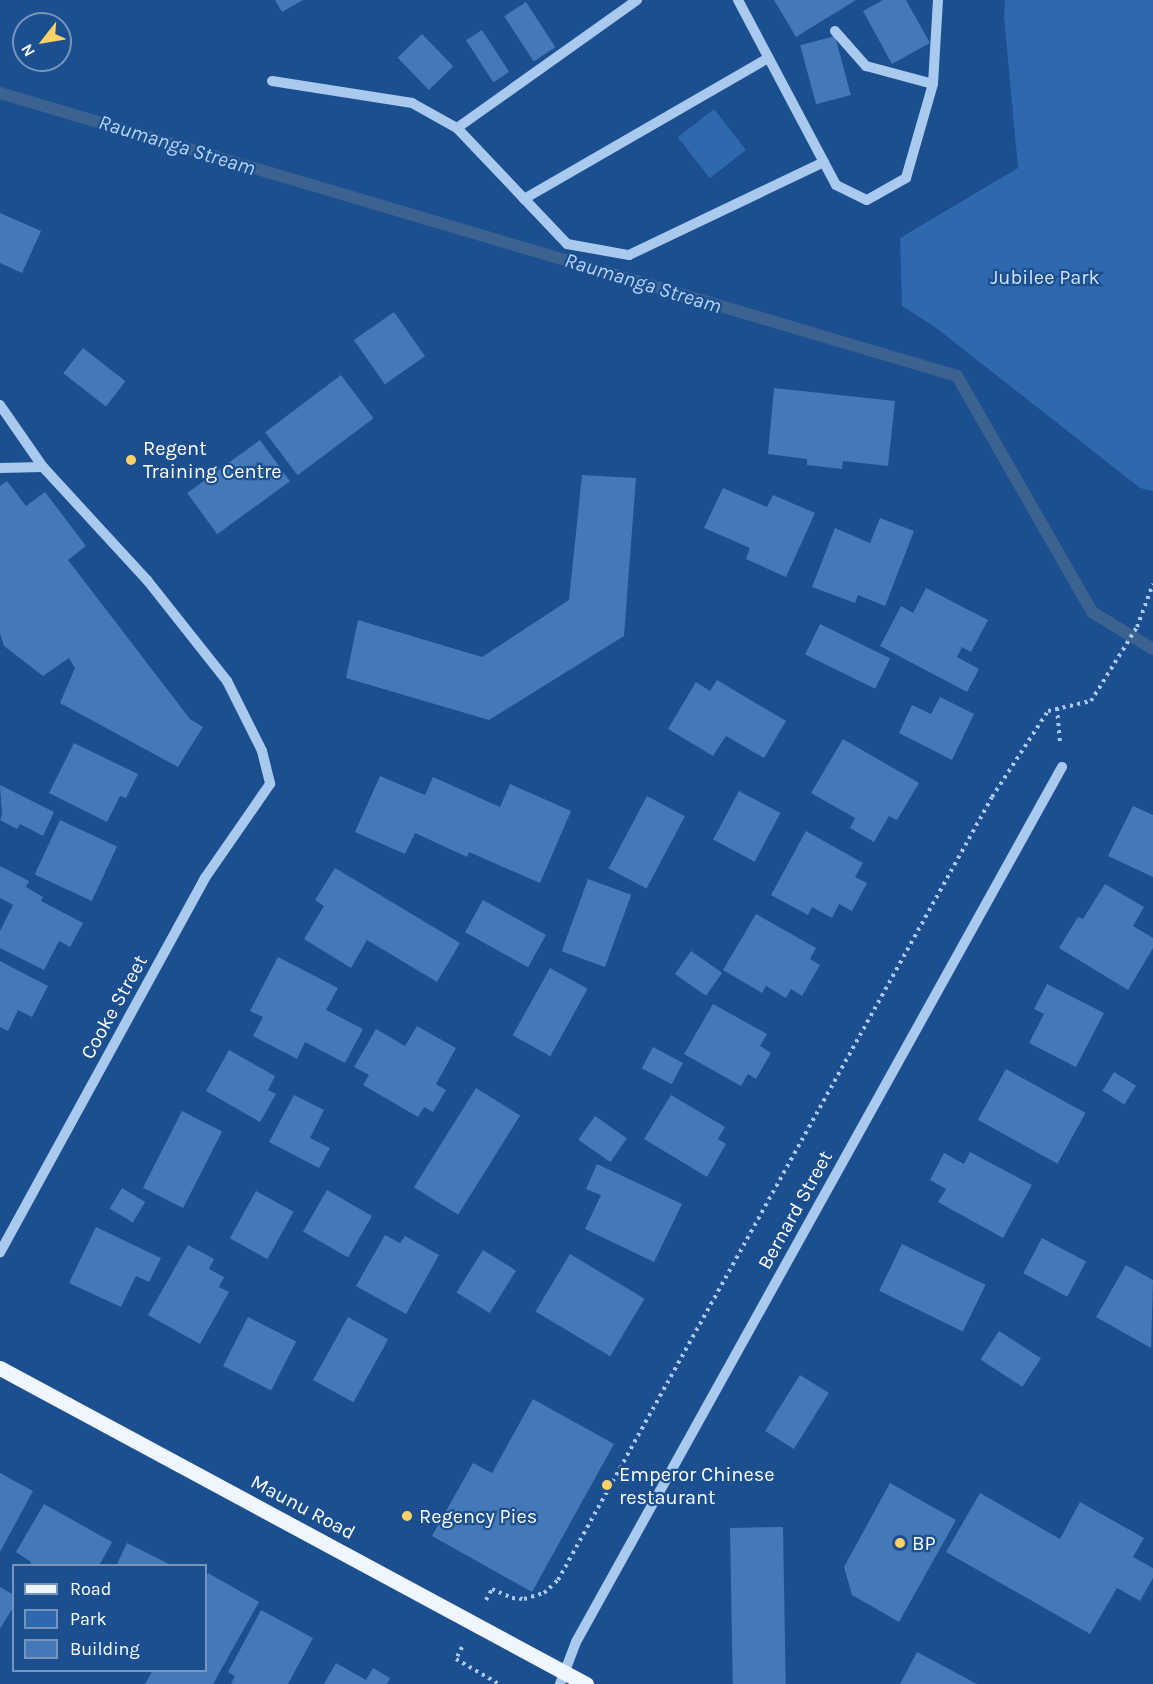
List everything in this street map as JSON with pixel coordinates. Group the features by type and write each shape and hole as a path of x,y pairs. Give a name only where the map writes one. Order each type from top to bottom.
{"main road":[{"name":"Maunu Road","path":"0,1368 562,1678 586,1684"}],"street":[{"path":"457,128 637,0"},
{"path":"738,0 836,184 867,200 906,178 933,84 938,0"},
{"path":"836,31 866,66 933,84"},
{"path":"524,199 768,58"},
{"path":"272,81 412,103 457,128 567,244 629,255 824,162"},
{"path":"0,405 43,467"},
{"path":"0,468 43,467"},
{"name":"Cooke Street","path":"0,1253 205,878 270,784 262,752 226,681 147,580 43,467"},
{"name":"Bernard Street","path":"562,1678 581,1631 1062,767"}],"path":[{"path":"486,1600 492,1589 512,1598 524,1599 544,1593 558,1580 992,797 1041,718 1057,708 1091,702 1137,627 1153,584"},
{"path":"1057,708 1062,767"},
{"path":"461,1649 456,1659 499,1684"}],"green space":[{"name":"Jubilee Park","path":"1005,0 1153,0 1153,491 1140,488 935,327 902,306 900,238 1018,168 1004,16"},
{"path":"714,109 746,150 710,178 678,137"}],"building":[{"path":"275,0 303,0 282,12"},
{"path":"774,0 856,0 796,37"},
{"path":"883,0 906,0 930,43 892,64 863,11"},
{"path":"526,2 555,47 534,61 504,16"},
{"path":"482,30 509,72 493,82 466,40"},
{"path":"422,34 453,66 429,90 398,58"},
{"path":"835,36 851,95 816,104 800,45"},
{"path":"0,213 41,231 22,273 0,263"},
{"path":"394,312 425,356 385,384 354,340"},
{"path":"83,348 126,381 106,406 63,373"},
{"path":"341,375 373,418 298,475 265,432"},
{"path":"774,388 895,401 888,466 843,461 842,469 807,465 807,459 768,454"},
{"path":"260,440 290,481 217,534 187,493"},
{"path":"582,475 636,478 624,636 489,720 346,678 358,620 482,657 569,600"},
{"path":"7,481 26,506 45,492 86,546 68,560 190,719 203,727 178,767 60,703 75,668 69,658 43,676 4,646 0,633 0,486"},
{"path":"723,488 767,507 773,495 815,513 786,577 746,559 750,548 704,528"},
{"path":"880,518 914,531 885,606 858,595 855,603 812,587 835,528 870,543"},
{"path":"926,588 988,620 971,652 962,647 957,657 979,669 967,692 880,646 901,606 913,613"},
{"path":"820,624 890,658 875,689 805,655"},
{"path":"717,680 786,721 764,758 726,736 713,756 668,729 696,682 710,691"},
{"path":"940,697 974,714 952,760 899,733 912,705 931,714"},
{"path":"843,739 919,783 897,820 889,816 874,842 850,828 855,818 811,793"},
{"path":"74,743 138,774 126,798 120,796 107,822 49,793"},
{"path":"380,776 425,795 433,777 500,807 510,784 571,811 540,883 469,852 467,857 415,833 405,854 355,832"},
{"path":"0,785 54,812 43,836 20,824 17,829 0,820 2,815"},
{"path":"739,791 780,813 755,862 713,840"},
{"path":"647,796 685,816 646,889 609,868"},
{"path":"1133,806 1153,815 1153,877 1108,856"},
{"path":"60,820 117,847 92,901 35,874"},
{"path":"806,831 863,863 855,877 867,883 852,911 839,904 832,918 812,907 808,915 771,895"},
{"path":"0,866 29,881 26,887 43,897 41,901 83,923 70,947 59,941 44,970 0,948 0,931 13,905 0,898"},
{"path":"335,868 460,943 437,982 367,940 351,968 304,939 324,906 315,900"},
{"path":"588,879 631,895 605,967 562,951"},
{"path":"1105,884 1144,907 1133,926 1153,938 1153,948 1128,990 1059,948 1078,917 1083,919"},
{"path":"483,900 546,935 528,967 465,932"},
{"path":"756,914 816,948 810,959 820,965 802,996 791,989 786,998 766,986 762,993 723,970"},
{"path":"691,951 722,973 706,996 675,974"},
{"path":"278,957 338,988 326,1010 363,1029 345,1063 305,1042 297,1059 253,1036 263,1017 250,1011"},
{"path":"0,961 48,986 32,1017 18,1010 8,1031 0,1027"},
{"path":"550,968 588,989 550,1056 513,1035"},
{"path":"1047,984 1104,1013 1076,1067 1029,1043 1044,1014 1034,1009"},
{"path":"713,1004 767,1034 760,1046 771,1053 756,1079 748,1074 741,1086 684,1054"},
{"path":"417,1026 456,1048 436,1084 446,1090 433,1112 424,1107 418,1117 363,1085 369,1075 354,1067 376,1029 405,1046"},
{"path":"653,1047 683,1063 672,1084 642,1068"},
{"path":"229,1050 275,1076 268,1090 276,1094 260,1122 206,1091"},
{"path":"1006,1069 1086,1113 1057,1164 978,1120"},
{"path":"1114,1072 1136,1086 1124,1104 1102,1091"},
{"path":"476,1088 520,1116 458,1215 414,1187"},
{"path":"294,1095 324,1110 310,1138 330,1148 319,1168 269,1142"},
{"path":"671,1095 725,1127 718,1139 726,1144 707,1177 644,1139"},
{"path":"182,1111 222,1131 183,1208 143,1188"},
{"path":"595,1116 627,1138 610,1162 578,1140"},
{"path":"970,1152 1032,1185 1003,1238 938,1202 946,1189 930,1180 944,1153 964,1164"},
{"path":"597,1164 682,1204 654,1262 585,1229 601,1195 586,1189"},
{"path":"122,1188 145,1202 133,1222 110,1209"},
{"path":"327,1190 372,1216 348,1258 303,1232"},
{"path":"256,1191 294,1212 267,1259 230,1238"},
{"path":"96,1227 161,1258 149,1282 136,1276 121,1307 69,1283"},
{"path":"385,1235 400,1243 405,1236 439,1255 406,1314 356,1286"},
{"path":"1042,1238 1086,1261 1067,1297 1023,1273"},
{"path":"902,1244 986,1285 963,1332 879,1291"},
{"path":"188,1245 214,1259 209,1269 224,1277 219,1287 229,1292 200,1344 148,1315"},
{"path":"483,1250 516,1271 490,1313 457,1292"},
{"path":"570,1254 645,1299 610,1356 535,1311"},
{"path":"1126,1265 1153,1280 1151,1348 1096,1317"},
{"path":"248,1317 296,1342 271,1391 223,1366"},
{"path":"348,1317 388,1339 353,1402 313,1380"},
{"path":"999,1331 1041,1358 1022,1387 980,1360"},
{"path":"800,1375 829,1393 794,1449 765,1431"},
{"path":"533,1399 614,1444 532,1592 432,1536 473,1463 492,1473"},
{"path":"0,1473 33,1491 0,1552"},
{"name":"BP","path":"890,1483 956,1520 899,1622 852,1595 844,1567"},
{"path":"980,1493 1060,1539 1080,1502 1144,1538 1133,1557 1153,1568 1153,1578 1140,1601 1117,1588 1090,1634 946,1552"},
{"path":"44,1504 112,1542 100,1564 30,1564 31,1562 16,1552"},
{"path":"783,1527 786,1684 733,1684 730,1528"},
{"path":"127,1543 169,1564 117,1564"},
{"path":"208,1573 259,1602 213,1684 145,1684 152,1672 207,1672"},
{"path":"0,1587 12,1594 12,1609 0,1629"},
{"path":"261,1610 313,1638 288,1684 231,1684 235,1676 228,1672"},
{"path":"917,1652 977,1684 900,1684"},
{"path":"336,1663 366,1680 373,1668 390,1678 387,1684 324,1684"}],"waterway":[{"name":"Raumanga Stream","path":"0,93 957,376 1092,612 1153,649"}],"place":[{"name":"Regent Training Centre","path":"131,460"},
{"name":"Emperor Chinese restaurant","path":"607,1485"},
{"name":"Regency Pies","path":"407,1516"},
{"name":"BP","path":"900,1543"}]}
